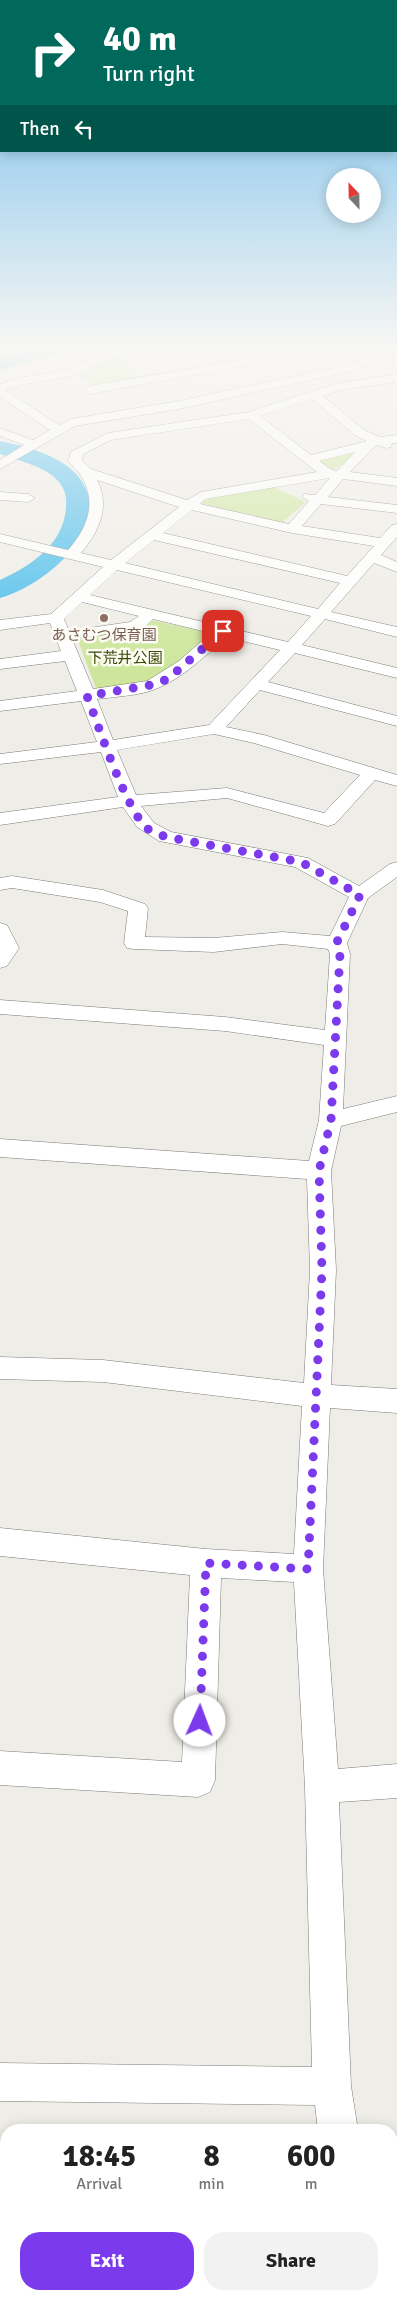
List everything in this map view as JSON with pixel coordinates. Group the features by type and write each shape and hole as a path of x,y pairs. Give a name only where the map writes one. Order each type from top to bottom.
{"street":[{"path":"4,463 19,454"},
{"path":"68,554 82,544 97,516 98,497 94,483 75,461 76,454"},
{"path":"304,454 334,474"},
{"path":"310,459 327,454"},
{"path":"292,529 319,500 334,474 358,454"},
{"path":"86,472 188,505 292,529 384,543"},
{"path":"0,625 56,618 114,565 201,496 334,474 396,479"},
{"path":"278,483 293,492 319,500 397,510"},
{"path":"0,496 28,498"},
{"path":"214,729 292,647 397,528"},
{"path":"151,535 351,581"},
{"path":"0,538 397,632"},
{"path":"372,556 397,568"},
{"path":"80,597 397,673"},
{"path":"63,636 138,625 150,614"},
{"path":"56,618 129,801 139,820 149,830 166,837 301,862 360,895"},
{"path":"0,706 87,696 157,684 169,678 223,631"},
{"path":"0,664 71,655"},
{"path":"256,684 397,721"},
{"path":"0,759 107,746 214,729 258,739 397,781"},
{"path":"0,819 129,801 227,792 328,820 372,773"},
{"path":"337,2124 332,2086 322,1787 308,1569 322,1270 319,1171 331,1120 340,954 337,942 360,895 397,868"},
{"path":"0,884 12,882 103,896 138,908 134,943 214,945 282,938 337,942"},
{"path":"0,929 9,948 0,961"},
{"path":"0,1007 225,1024 336,1039"},
{"path":"331,1120 397,1104"},
{"path":"0,1148 319,1171"},
{"path":"0,1368 103,1371 315,1395 397,1400"},
{"path":"0,1542 206,1563 308,1569"},
{"path":"0,1768 198,1780 206,1563"},
{"path":"322,1787 397,1781"},
{"path":"0,2082 332,2086"}],"green space":[{"path":"337,454 356,454 350,461 331,471 318,460"},
{"path":"272,486 306,502 281,524 200,503 212,497"},
{"name":"下荒井公園","path":"152,620 215,634 164,677 148,684 97,691 76,635"}],"waterway":[{"path":"0,590 37,571 55,555 69,535 78,512 78,500 75,489 69,479 56,469 21,454"}],"place":[{"name":"あさむつ保育園","path":"104,618"}],"route":[{"path":"200,1721 206,1563 308,1569 322,1270 319,1171 331,1120 340,954 337,942 360,895 301,862 166,837 149,830 139,820 129,801 87,696 157,684 169,678 223,631"}]}
